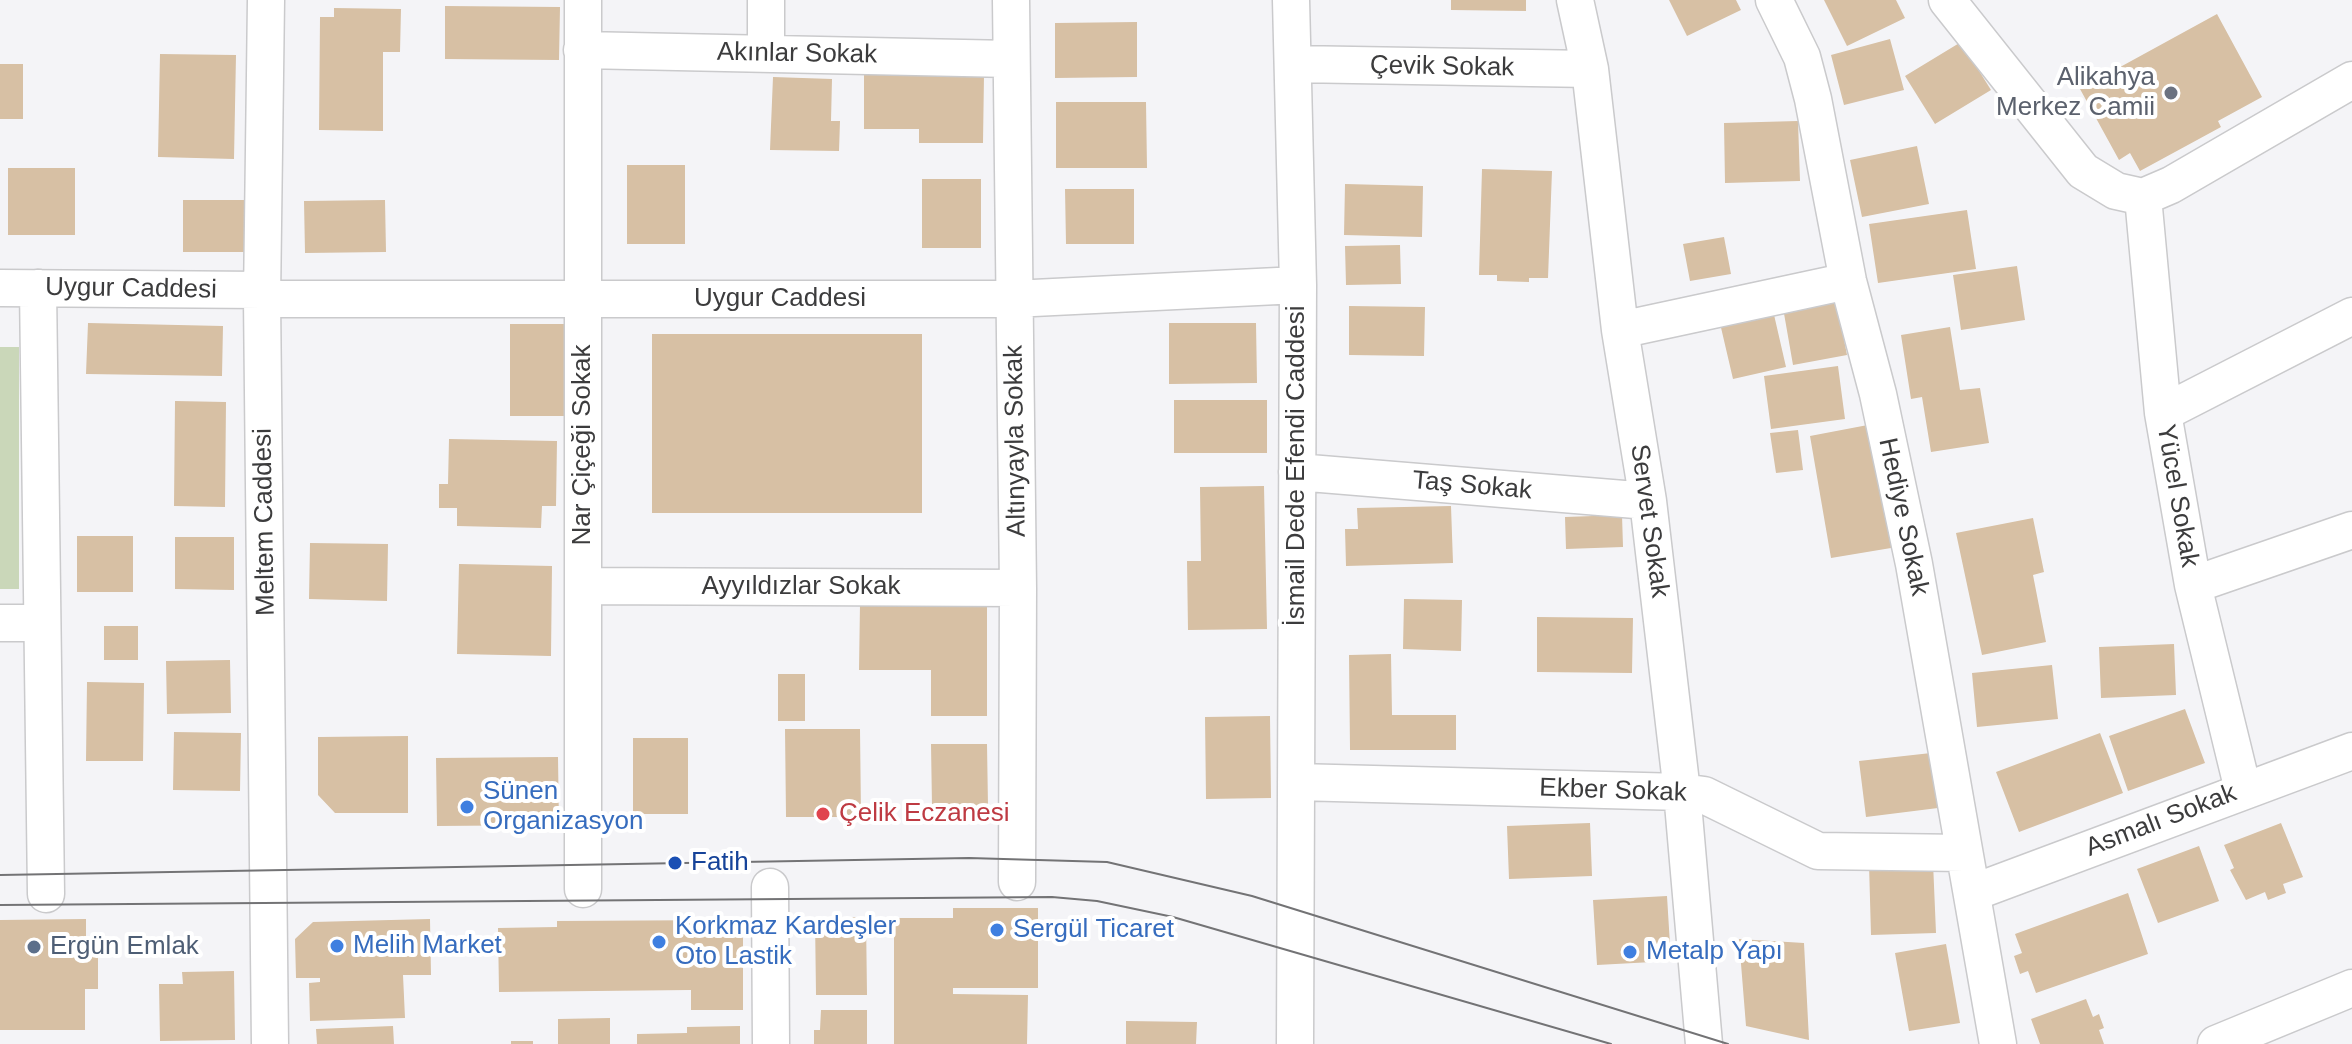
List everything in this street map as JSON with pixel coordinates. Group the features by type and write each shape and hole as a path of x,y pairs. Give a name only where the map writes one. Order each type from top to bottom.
{"street":[{"name":"Meltem Caddesi","path":"266,0 262,295 270,1044"},
{"name":"Nar Çiçeği Sokak","path":"583,0 583,889"},
{"path":"766,0 766,53"},
{"name":"Altınyayla Sokak","path":"1011,0 1018,588 1017,882"},
{"name":"İsmail Dede Efendi Caddesi","path":"1291,0 1298,285 1295,1044"},
{"name":"Servet Sokak","path":"1575,0 1590,69 1620,330 1648,501 1682,792 1704,1044"},
{"name":"Hediye Sokak","path":"1774,0 1802,57 1848,281 1878,394 1914,564 1998,1044"},
{"path":"1947,0 2083,171 2116,191 2143,197 2171,185 2352,80"},
{"name":"Akınlar Sokak","path":"582,50 1011,59"},
{"name":"Çevik Sokak","path":"1294,64 1590,69"},
{"name":"Yücel Sokak","path":"2143,197 2163,413 2193,585 2243,790"},
{"path":"1620,330 1848,281"},
{"name":"Uygur Caddesi","path":"0,288 262,295 1013,299 1298,285"},
{"path":"38,288 46,894"},
{"path":"2163,413 2352,316"},
{"name":"Taş Sokak","path":"1297,472 1648,501"},
{"path":"2193,585 2352,530"},
{"name":"Ayyıldızlar Sokak","path":"584,586 1018,588"},
{"path":"0,623 42,623"},
{"name":"Asmalı Sokak","path":"1972,893 2352,751"},
{"name":"Ekber Sokak","path":"1296,782 1682,792 1704,795 1818,851 1964,853"},
{"path":"770,887 771,1044"},
{"path":"2216,1044 2352,988"}],"green space":[{"path":"0,347 19,347 19,589 0,589"}],"building":[{"path":"1451,0 1526,0 1526,11 1451,10"},
{"path":"1669,0 1736,0 1741,10 1687,36"},
{"path":"1824,0 1896,0 1905,18 1847,46"},
{"path":"445,6 560,7 559,60 445,59"},
{"path":"334,8 401,9 400,52 383,52 383,131 319,130 320,17 334,17"},
{"name":"Alikahya Merkez Camii","path":"2217,14 2262,97 2218,121 2221,127 2140,171 2130,153 2119,160 2080,89"},
{"path":"1137,22 1137,77 1055,78 1055,23"},
{"path":"1890,39 1904,90 1844,105 1831,55"},
{"path":"1961,42 1991,90 1935,124 1905,76"},
{"path":"160,54 236,55 234,159 158,157"},
{"path":"0,64 23,64 23,119 0,119"},
{"path":"864,74 984,75 983,143 919,143 919,129 864,129"},
{"path":"773,77 832,79 831,121 840,121 839,151 770,150"},
{"path":"1056,102 1146,102 1147,168 1056,168"},
{"path":"1798,121 1800,181 1725,183 1724,123"},
{"path":"1917,146 1929,204 1862,217 1850,160"},
{"path":"627,165 685,165 685,244 627,244"},
{"path":"8,168 75,168 75,235 8,235"},
{"path":"1482,169 1552,171 1548,278 1529,278 1529,282 1497,281 1497,275 1479,275"},
{"path":"922,179 981,179 981,248 922,248"},
{"path":"1345,184 1423,186 1422,237 1344,235"},
{"path":"1065,189 1134,189 1134,244 1066,244"},
{"path":"183,200 246,200 246,252 183,252"},
{"path":"385,200 386,252 305,253 304,201"},
{"path":"1967,210 1976,269 1878,283 1869,224"},
{"path":"1724,237 1731,274 1690,281 1683,244"},
{"path":"1400,245 1401,284 1346,285 1345,246"},
{"path":"2017,266 2025,320 1961,330 1953,275"},
{"path":"1835,293 1847,355 1793,365 1782,302"},
{"path":"1349,306 1425,307 1424,356 1349,355"},
{"path":"1772,306 1786,367 1733,379 1719,319"},
{"path":"88,323 223,326 222,376 86,374"},
{"path":"1169,323 1256,323 1257,383 1169,384"},
{"path":"510,324 565,324 564,416 510,416"},
{"path":"1950,327 1960,390 1980,388 1989,443 1931,452 1922,397 1911,399 1901,335"},
{"path":"652,334 922,334 922,513 652,513"},
{"path":"1838,366 1845,419 1771,429 1764,376"},
{"path":"1174,400 1267,400 1267,453 1174,453"},
{"path":"175,401 226,402 225,507 174,506"},
{"path":"1873,424 1897,547 1831,558 1810,436"},
{"path":"1798,430 1803,470 1776,473 1770,433"},
{"path":"449,439 557,441 556,506 542,506 541,528 457,526 457,508 439,508 439,484 448,484"},
{"path":"1264,486 1267,629 1188,630 1187,561 1201,561 1200,487"},
{"path":"1451,506 1453,563 1346,566 1345,529 1358,529 1357,508"},
{"path":"1622,515 1623,547 1566,549 1565,517"},
{"path":"2033,518 2044,572 2033,575 2046,642 1982,655 1956,533"},
{"path":"77,536 133,536 133,592 77,592"},
{"path":"175,537 234,537 234,590 175,589"},
{"path":"310,543 388,544 387,601 309,599"},
{"path":"459,564 552,566 551,656 457,654"},
{"path":"1404,599 1462,600 1461,651 1403,649"},
{"path":"860,604 987,604 987,716 931,716 931,670 859,670"},
{"path":"1537,617 1633,618 1632,673 1537,672"},
{"path":"104,626 138,626 138,660 104,660"},
{"path":"2174,644 2176,695 2101,698 2099,647"},
{"path":"1391,654 1392,715 1456,715 1456,750 1350,750 1349,655"},
{"path":"230,660 231,713 167,714 166,661"},
{"path":"2052,665 2058,719 1977,727 1972,673"},
{"path":"778,674 805,674 805,721 778,721"},
{"path":"87,682 144,683 143,761 86,761"},
{"path":"2185,709 2205,763 2128,791 2109,736"},
{"path":"1270,716 1271,798 1206,799 1205,717"},
{"path":"785,729 860,729 861,817 786,817"},
{"path":"174,732 241,733 240,791 173,790"},
{"path":"2100,733 2123,793 2019,832 1996,772"},
{"path":"408,736 408,813 335,813 318,795 318,737"},
{"path":"633,738 688,738 688,814 633,814"},
{"path":"931,744 987,744 988,807 932,807"},
{"path":"1931,753 1938,808 1866,817 1859,761"},
{"path":"558,757 559,825 437,826 436,758"},
{"path":"1590,823 1592,876 1509,879 1507,826"},
{"path":"2281,823 2303,877 2283,884 2286,893 2268,900 2265,892 2246,900 2230,870 2234,868 2224,845"},
{"path":"2199,846 2219,901 2158,923 2137,869"},
{"path":"1933,862 1936,933 1871,935 1869,864"},
{"path":"2128,893 2148,954 2036,993 2028,971 2020,974 2014,956 2022,953 2015,934"},
{"path":"1667,896 1671,961 1597,965 1593,900"},
{"path":"953,908 1038,908 1038,988 953,988 953,994 1028,995 1027,1044 894,1044 894,918 953,918"},
{"path":"866,917 867,995 816,995 815,918"},
{"path":"86,919 86,941 98,941 98,989 85,989 85,1030 0,1030 0,920"},
{"path":"430,919 431,975 403,975 405,1018 310,1021 309,983 320,982 320,978 296,978 295,939 313,922"},
{"path":"729,920 743,933 743,1010 691,1010 691,990 499,992 498,928 557,927 557,921"},
{"path":"1739,939 1804,943 1809,1040 1746,1026"},
{"path":"1946,944 1960,1023 1909,1031 1895,953"},
{"path":"234,971 235,1040 160,1041 159,984 183,984 182,972"},
{"path":"2086,999 2093,1017 2099,1014 2104,1028 2099,1030 2104,1044 2040,1044 2031,1019"},
{"path":"821,1010 867,1010 867,1044 814,1044 814,1030 820,1030"},
{"path":"610,1018 610,1044 558,1044 558,1019"},
{"path":"1126,1021 1197,1022 1196,1044 1126,1044"},
{"path":"393,1026 394,1044 317,1044 316,1029"},
{"path":"740,1026 740,1044 637,1044 637,1034 687,1033 687,1027"},
{"path":"511,1041 533,1041 533,1044 511,1044"}],"tram line":[{"path":"0,875 969,858 1107,862 1252,896 1728,1044"},
{"path":"0,905 1052,897 1097,901 1173,917 1611,1044"}],"place":[{"name":"Alikahya Merkez Camii","path":"2171,93"},
{"name":"Sünen Organizasyon","path":"467,807"},
{"name":"Çelik Eczanesi","path":"823,814"},
{"name":"Fatih","path":"675,863"},
{"name":"Sergül Ticaret","path":"997,930"},
{"name":"Korkmaz Kardeşler Oto Lastik","path":"659,942"},
{"name":"Melih Market","path":"337,946"},
{"name":"Ergün Emlak","path":"34,947"},
{"name":"Metalp Yapı","path":"1630,952"}]}
